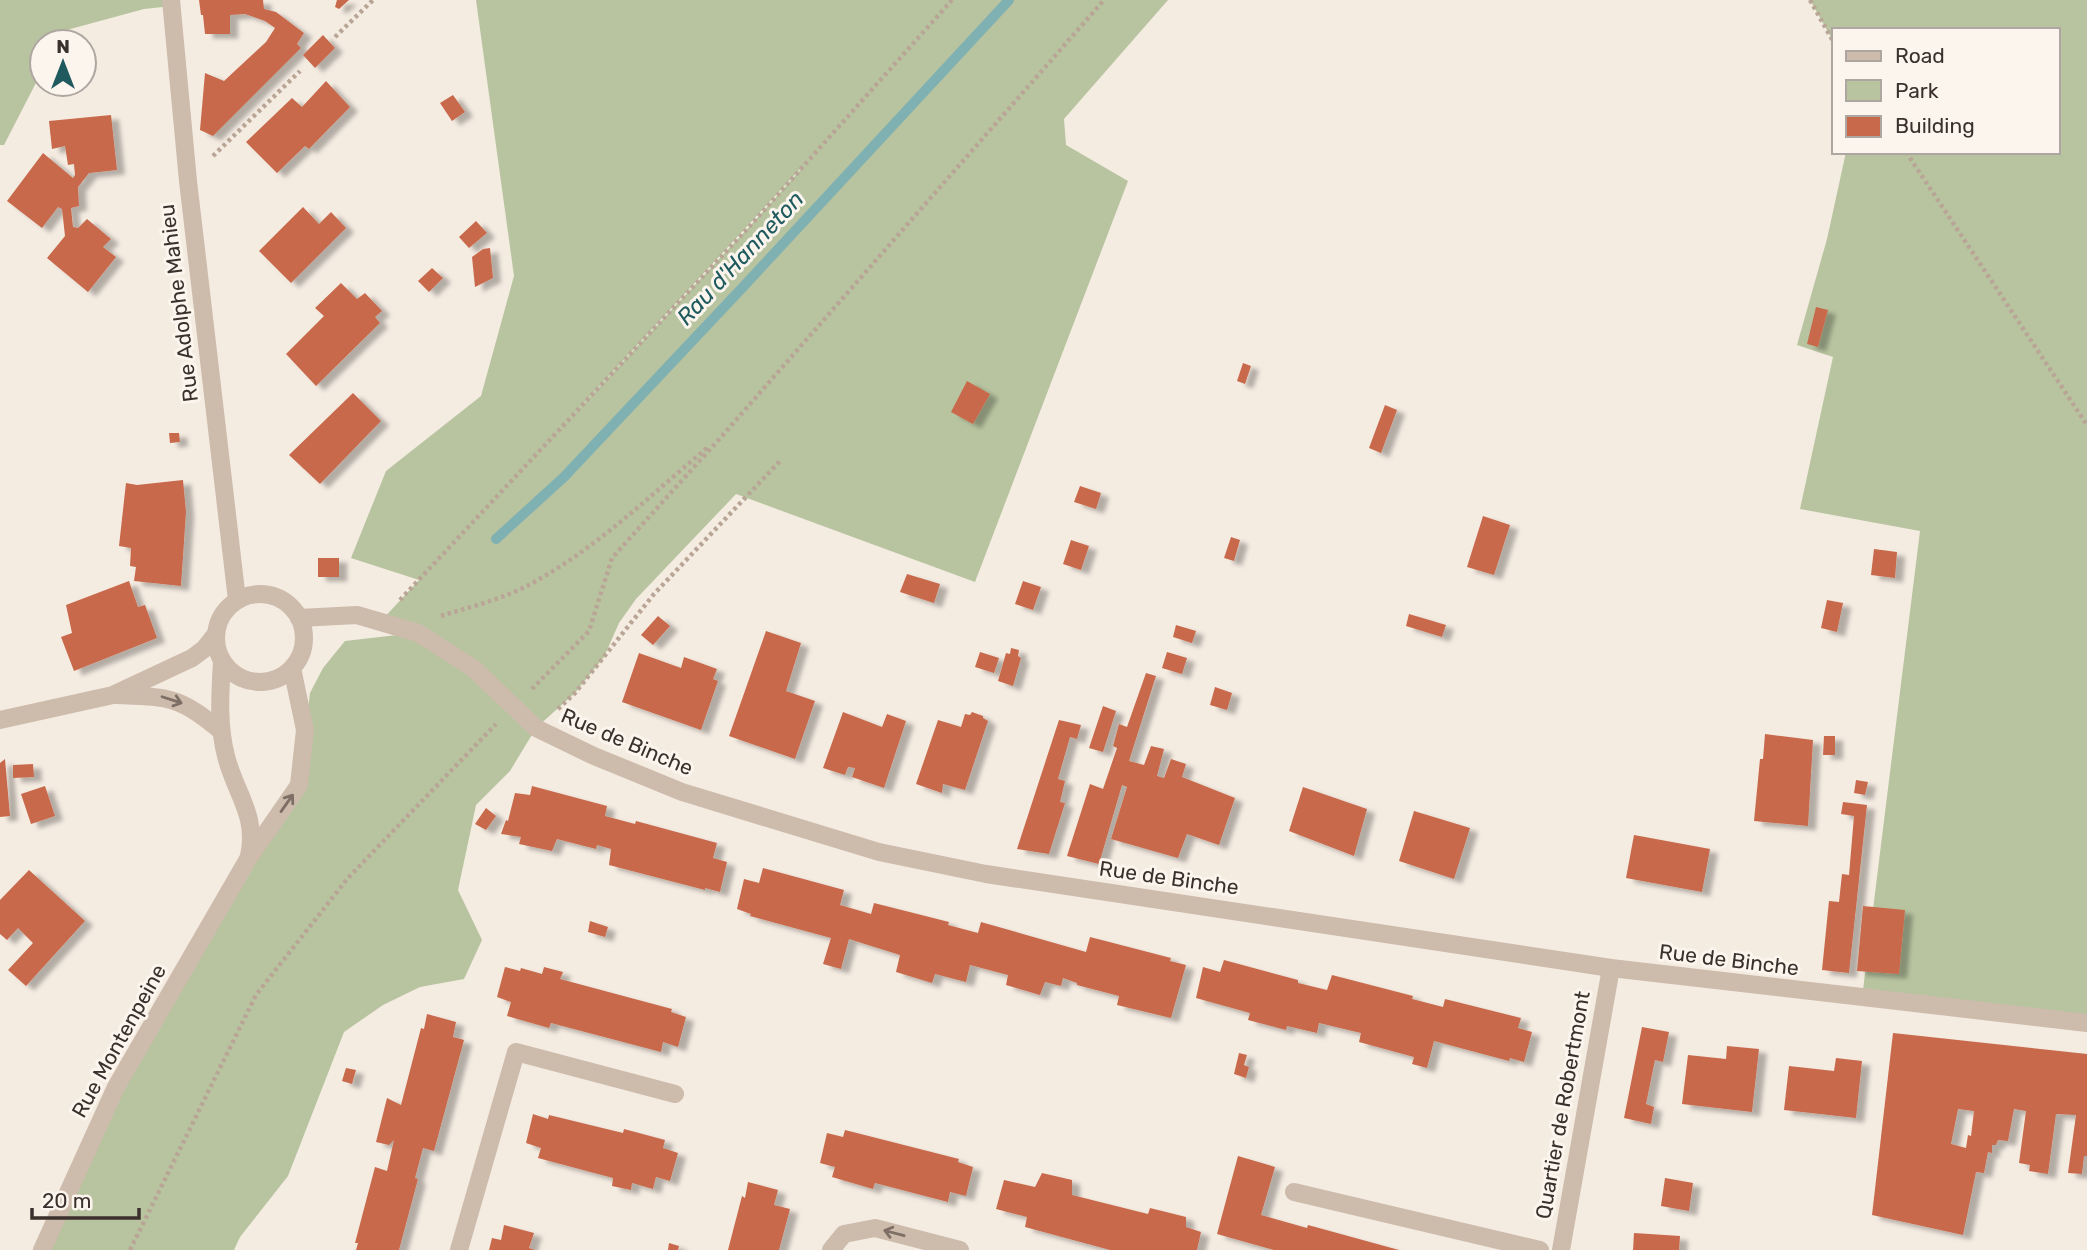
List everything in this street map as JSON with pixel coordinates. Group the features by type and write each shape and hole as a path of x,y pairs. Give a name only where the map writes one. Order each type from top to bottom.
{"street":[{"name":"Rue Adolphe Mahieu","path":"171,0 188,181 237,600"},
{"path":"0,720 113,695 192,658 204,649 215,635 222,615 237,600 250,595 265,594 290,606 299,618 304,644 300,657 280,678 266,682 251,681 229,670 222,662 215,635"},
{"name":"Rue de Binche","path":"299,618 357,615 418,633 473,668 536,728 594,756 682,792 879,852 986,874 1611,968 2087,1023"},
{"name":"Rue Montenpeine","path":"222,662 221,732 227,760 249,814 252,842 248,859"},
{"name":"Rue Montenpeine","path":"43,1250 116,1087 248,859 299,785 305,730 292,668"},
{"path":"113,695 162,696 197,711 221,732"},
{"name":"Quartier de Robertmont","path":"1561,1250 1611,968"},
{"path":"459,1250 516,1052 675,1094"},
{"name":"Quartier de Robertmont","path":"1294,1192 1540,1250"},
{"path":"831,1250 844,1234 875,1228 960,1250"}],"path":[{"path":"335,37 373,0"},
{"path":"381,621 750,227 953,0"},
{"path":"540,682 589,631 612,558 1104,0"},
{"path":"1810,0 1832,39"},
{"path":"188,181 300,71"},
{"path":"1907,154 2087,425"},
{"path":"435,617 485,603 534,583 566,563 722,436"},
{"path":"536,728 575,693 654,594 781,460"},
{"path":"130,1250 256,995 348,878 490,730"}],"green space":[{"path":"0,0 171,0 172,6 144,9 74,28 28,28 28,98 4,145 0,145"},
{"path":"476,0 1168,0 1064,119 1066,145 1128,181 975,582 736,494 636,599 619,623 604,657 575,693 536,728 510,771 476,805 458,890 482,940 464,979 420,987 383,1005 344,1032 288,1176 240,1237 234,1250 42,1250 88,1145 299,785 310,693 323,668 345,641 415,633 381,621 419,580 351,558 386,471 481,396 514,276","holes":["802,168 749,227 560,429"]},
{"path":"1810,0 2087,0 2087,1023 1862,998 1920,531 1800,509 1833,357 1797,345 1827,239 1846,154 2059,154 2059,28 1832,28 1832,39"}],"building":[{"path":"199,0 263,0 264,9 276,12 304,33 297,44 301,48 213,136 200,130 205,73 224,81 266,42 275,28 265,21 245,14 230,15 230,34 205,34"},
{"path":"337,0 349,0 339,9 335,7"},
{"path":"323,35 335,48 315,68 303,55"},
{"path":"326,81 350,107 309,149 305,146 277,173 246,142 292,98 302,107"},
{"path":"453,95 465,112 452,121 440,103"},
{"path":"111,115 117,170 89,173 78,187 79,206 71,208 73,227 78,228 87,219 111,239 103,247 116,257 88,292 47,258 65,236 62,209 58,207 42,228 7,201 43,153 73,178 75,175 74,164 68,165 65,146 52,149 49,121"},
{"path":"303,207 319,224 331,212 346,228 291,283 259,251"},
{"path":"476,221 487,233 469,248 459,237"},
{"path":"490,248 493,278 475,287 472,257 483,249"},
{"path":"432,268 443,278 429,292 418,281"},
{"path":"341,283 357,299 365,293 382,311 375,317 380,323 316,386 286,354 324,316 315,308"},
{"path":"1816,307 1828,310 1818,347 1807,344"},
{"path":"1243,363 1251,366 1245,384 1237,381"},
{"path":"967,381 990,394 973,424 951,412"},
{"path":"353,393 381,421 320,484 289,455"},
{"path":"1385,405 1397,410 1381,453 1369,448"},
{"path":"169,433 179,433 180,442 170,443"},
{"path":"183,480 186,512 181,586 134,581 136,567 130,566 131,548 119,546 126,483 137,485"},
{"path":"1080,486 1101,493 1096,509 1074,502"},
{"path":"1483,516 1510,525 1494,575 1467,567"},
{"path":"1231,537 1240,540 1234,561 1224,558"},
{"path":"1071,540 1089,546 1081,570 1063,564"},
{"path":"1874,549 1897,552 1895,578 1871,575"},
{"path":"318,558 339,558 339,577 318,577"},
{"path":"907,574 940,584 934,603 900,592"},
{"path":"129,581 138,607 145,605 157,638 74,671 61,637 72,633 66,605"},
{"path":"1023,581 1041,587 1033,610 1015,604"},
{"path":"1827,600 1843,603 1837,632 1821,628"},
{"path":"1409,614 1446,625 1442,637 1406,626"},
{"path":"658,616 670,626 653,645 641,635"},
{"path":"1176,625 1196,631 1192,643 1173,637"},
{"path":"766,631 801,643 786,691 815,701 795,759 729,736"},
{"path":"1011,648 1019,650 1018,656 1021,658 1013,686 998,681 1006,653 1010,654"},
{"path":"980,652 999,658 994,673 975,667"},
{"path":"1167,652 1187,658 1182,674 1162,668"},
{"path":"639,653 681,668 684,657 717,669 713,679 718,681 701,730 622,702"},
{"path":"1146,673 1156,676 1129,761 1144,765 1151,746 1164,749 1157,776 1164,778 1171,759 1186,764 1182,777 1235,798 1219,845 1187,834 1178,858 1111,839 1127,787 1122,785 1099,864 1067,856 1090,784 1103,789 1117,748 1113,746 1119,724 1127,727"},
{"path":"1215,687 1232,693 1227,710 1210,705"},
{"path":"1103,706 1116,711 1103,752 1089,748"},
{"path":"843,712 882,727 887,714 906,721 884,788 852,777 855,768 848,767 845,775 823,768"},
{"path":"972,712 988,721 965,790 943,784 942,793 916,784 938,720 961,727 965,714 970,715"},
{"path":"1059,720 1081,725 1077,739 1070,737 1058,779 1065,781 1060,802 1065,803 1049,854 1017,849"},
{"path":"1765,734 1813,740 1808,826 1754,821"},
{"path":"1824,736 1835,736 1835,755 1823,755"},
{"path":"5,759 10,816 0,817 0,763"},
{"path":"33,764 34,777 13,778 13,765"},
{"path":"1856,780 1868,782 1865,795 1854,793"},
{"path":"45,786 55,816 31,824 21,794"},
{"path":"532,786 607,806 605,816 635,824 636,821 717,843 713,858 727,862 720,892 609,865 611,849 597,845 596,849 557,839 552,851 519,844 521,837 501,834 506,820 508,821 515,793 530,795"},
{"path":"1303,787 1367,809 1354,856 1289,831"},
{"path":"1843,802 1867,805 1849,973 1822,970 1829,901 1839,902 1842,874 1849,875 1854,816 1841,814"},
{"path":"486,808 496,816 486,830 475,824"},
{"path":"1414,811 1470,828 1454,879 1399,861"},
{"path":"1634,835 1710,849 1702,892 1626,878"},
{"path":"763,868 844,890 840,905 871,914 874,903 949,922 948,925 978,933 981,922 1086,952 1090,937 1171,958 1170,961 1186,965 1171,1018 1117,1005 1119,996 1077,985 1063,978 1061,986 1045,982 1040,995 1006,985 1008,975 970,965 966,982 935,974 932,983 896,972 900,955 849,939 841,969 823,964 831,938 750,916 751,914 737,909 744,879 759,883"},
{"path":"29,870 85,921 26,986 8,970 33,943 18,928 7,940 0,934 0,900"},
{"path":"1863,906 1905,910 1899,974 1857,971"},
{"path":"590,921 608,927 605,937 588,932"},
{"path":"1224,960 1327,990 1332,975 1413,996 1412,999 1443,1007 1445,999 1521,1018 1518,1028 1532,1032 1524,1062 1510,1058 1509,1061 1434,1041 1427,1068 1412,1064 1414,1057 1359,1042 1361,1033 1319,1023 1317,1033 1287,1026 1286,1030 1248,1020 1250,1013 1196,998 1203,967 1220,972"},
{"path":"505,967 542,974 544,967 563,972 560,979 672,1009 671,1012 686,1017 678,1047 663,1042 661,1052 551,1023 549,1028 507,1016 511,1002 497,997"},
{"path":"427,1014 456,1022 453,1037 464,1040 434,1151 423,1148 415,1178 418,1179 399,1250 356,1250 358,1243 355,1243 375,1167 387,1171 394,1140 389,1145 376,1142 387,1098 401,1105"},
{"path":"1642,1027 1669,1032 1663,1062 1655,1060 1646,1104 1654,1107 1651,1124 1624,1118"},
{"path":"1893,1033 2087,1054 2087,1156 2084,1156 2082,1174 2068,1173 2076,1115 2056,1114 2048,1174 2029,1171 2030,1165 2019,1163 2026,1111 2014,1109 2008,1141 1998,1140 1996,1145 1992,1145 1992,1153 1988,1152 1984,1173 1976,1172 1963,1235 1872,1215","holes":["1958,1109 1974,1111 1971,1136 1968,1135 1966,1148 1951,1144"]},
{"path":"1727,1046 1759,1049 1752,1112 1682,1104 1688,1055 1726,1059"},
{"path":"1239,1053 1247,1055 1244,1065 1249,1067 1246,1078 1234,1074"},
{"path":"1836,1058 1862,1061 1856,1118 1784,1110 1789,1066 1834,1071"},
{"path":"346,1068 356,1070 352,1084 342,1081"},
{"path":"533,1114 548,1119 549,1115 623,1133 624,1129 665,1140 663,1148 678,1153 670,1181 656,1177 653,1189 632,1183 631,1190 612,1186 613,1178 538,1158 541,1148 526,1143"},
{"path":"845,1130 959,1159 958,1162 973,1167 966,1196 950,1192 948,1202 875,1183 873,1189 832,1177 835,1167 820,1163 827,1133 843,1137"},
{"path":"1238,1156 1275,1167 1261,1215 1399,1250 1274,1250 1217,1234"},
{"path":"1042,1173 1072,1180 1072,1195 1148,1214 1150,1208 1186,1217 1186,1227 1201,1232 1197,1250 1110,1250 1025,1227 1027,1217 996,1209 1004,1180 1035,1187"},
{"path":"1665,1178 1693,1183 1689,1211 1661,1206"},
{"path":"748,1182 778,1190 774,1205 790,1209 779,1250 728,1250"},
{"path":"504,1225 534,1233 529,1248 535,1250 489,1250 492,1238 501,1240"},
{"path":"1634,1233 1680,1236 1679,1250 1633,1250"},
{"path":"669,1243 679,1246 678,1250 668,1250"}],"waterway":[{"name":"Rau d'Hanneton","path":"496,539 564,477 1009,0"}]}
